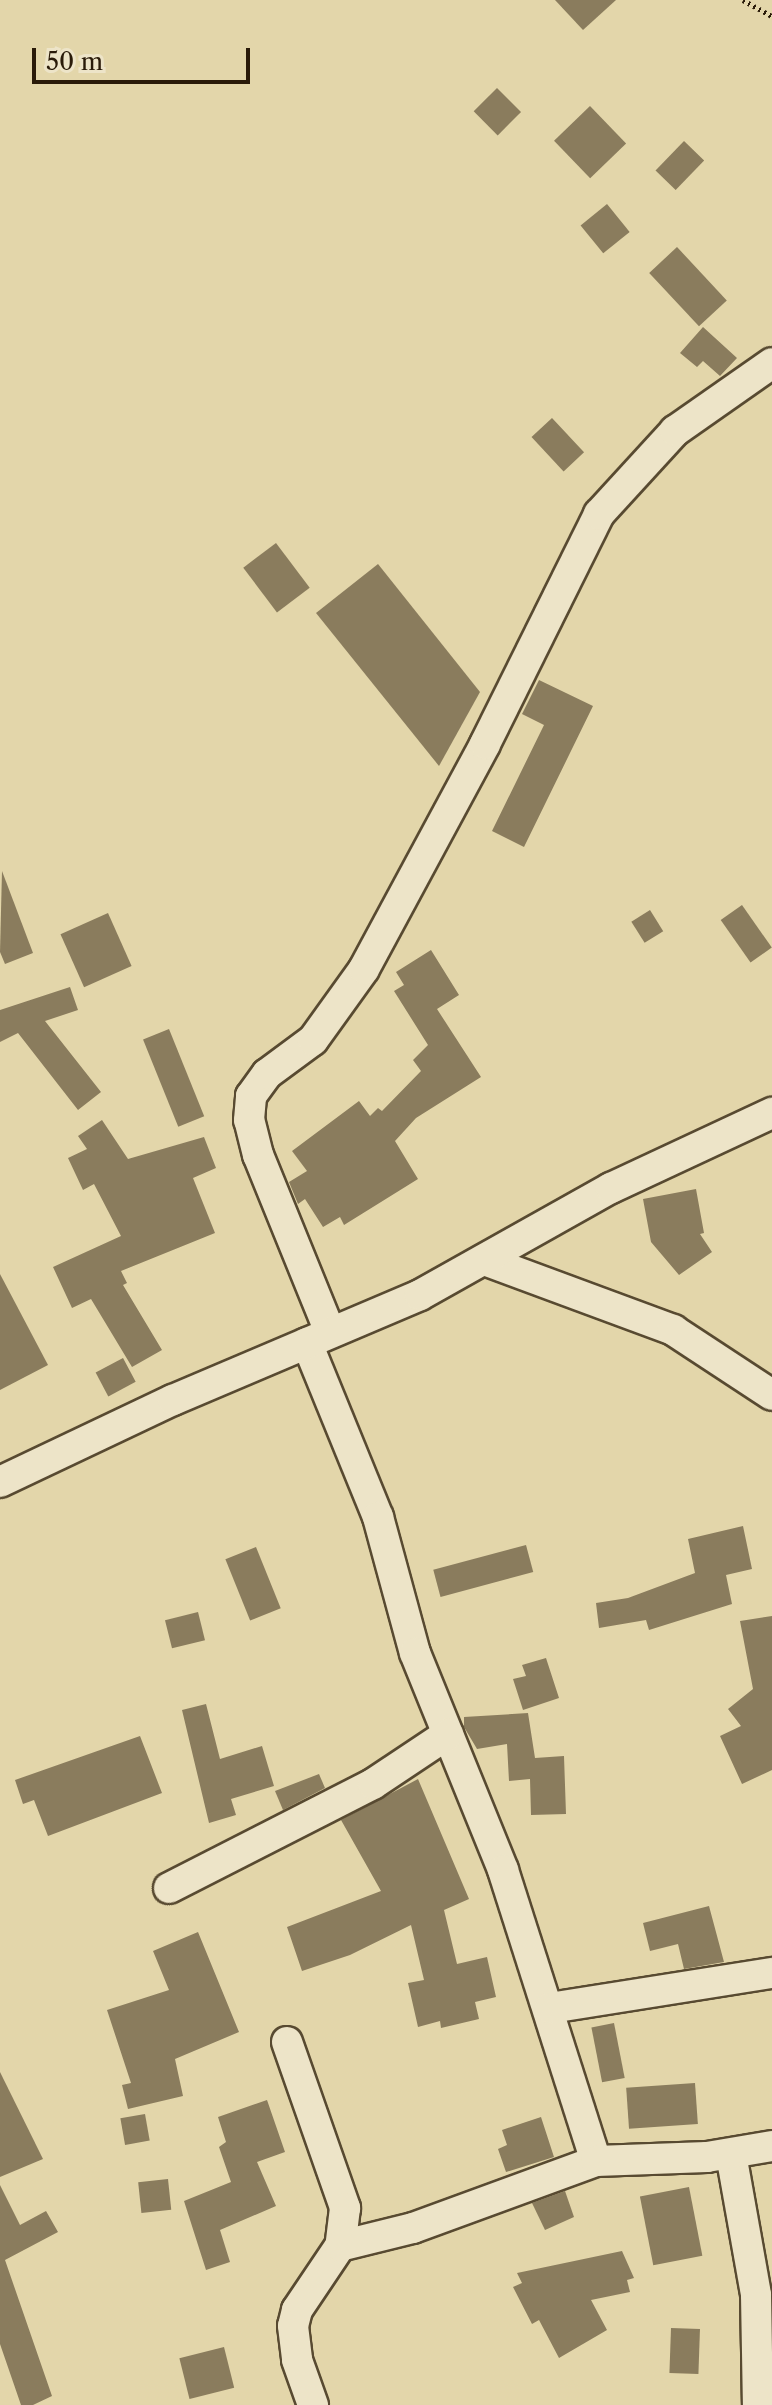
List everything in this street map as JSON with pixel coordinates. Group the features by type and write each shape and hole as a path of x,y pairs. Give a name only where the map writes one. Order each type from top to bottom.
{"street":[{"path":"596,2161 550,2008 503,1870 415,1653 365,1478 258,1155 249,1120 251,1096 267,1074 313,1040 364,969 485,744 599,514 675,431 772,363"},
{"path":"3,1473 420,1295 611,1188 772,1113"},
{"path":"484,1260 673,1330 772,1395"},
{"path":"169,1888 373,1784 448,1734"},
{"path":"550,2008 772,1973"},
{"path":"287,2042 340,2186 345,2208 340,2246 297,2310 293,2326 297,2360 313,2405"},
{"path":"340,2246 413,2228 596,2161 731,2154 772,2146"},
{"path":"731,2154 756,2295 758,2405"}],"path":[{"path":"743,0 772,16"}],"building":[{"path":"555,0 616,0 583,30"},
{"path":"497,88 521,112 498,135 474,111"},
{"path":"590,106 626,143 590,178 554,141"},
{"path":"684,141 704,160 676,190 656,170"},
{"path":"607,204 630,232 603,253 581,225"},
{"path":"677,247 727,300 699,326 649,273"},
{"path":"703,327 737,358 720,376 703,361 697,367 680,353"},
{"path":"552,418 584,452 564,471 532,437"},
{"path":"276,543 310,588 277,612 243,568"},
{"path":"378,564 480,692 439,766 316,613"},
{"path":"539,680 593,706 524,847 492,831 544,725 522,714"},
{"path":"2,871 33,953 5,964 0,952"},
{"path":"742,905 772,948 751,963 721,920"},
{"path":"650,910 663,931 645,943 631,922"},
{"path":"108,913 132,966 84,987 60,934"},
{"path":"431,950 459,995 437,1009 481,1077 416,1118 395,1141 418,1179 344,1225 340,1217 323,1227 305,1199 298,1204 289,1182 307,1171 292,1151 359,1101 370,1116 378,1108 382,1111 421,1071 413,1060 428,1045 394,991 404,985 396,972"},
{"path":"70,987 78,1010 45,1021 101,1092 78,1110 18,1033 0,1042 0,1010"},
{"path":"169,1029 204,1116 178,1127 143,1039"},
{"path":"102,1120 128,1159 204,1137 216,1168 193,1178 215,1233 121,1271 127,1283 123,1285 162,1350 132,1367 91,1299 72,1308 53,1267 121,1236 94,1184 83,1190 68,1158 87,1149 78,1136"},
{"path":"696,1189 704,1233 700,1234 712,1252 679,1275 651,1242 643,1199"},
{"path":"0,1274 48,1365 0,1390"},
{"path":"123,1358 136,1382 108,1396 96,1373"},
{"path":"743,1526 752,1569 726,1575 732,1604 649,1630 646,1620 599,1628 596,1603 628,1598 695,1573 688,1539"},
{"path":"526,1545 533,1572 441,1597 433,1570"},
{"path":"256,1547 281,1608 250,1621 225,1559"},
{"path":"198,1612 205,1640 172,1648 165,1620"},
{"path":"772,1616 772,1770 742,1784 720,1736 741,1726 728,1709 753,1689 740,1621"},
{"path":"546,1658 559,1698 523,1710 513,1679 526,1676 522,1665"},
{"path":"206,1704 220,1759 262,1746 274,1786 231,1799 236,1815 209,1823 182,1710"},
{"path":"528,1713 535,1758 564,1756 566,1814 531,1815 530,1779 509,1781 507,1744 477,1749 464,1727 464,1717"},
{"path":"140,1736 162,1793 48,1836 34,1800 23,1804 15,1780"},
{"path":"319,1774 325,1788 283,1810 275,1791"},
{"path":"418,1779 469,1899 444,1910 457,1964 487,1957 496,1997 475,2002 479,2019 441,2028 440,2021 418,2027 408,1983 424,1980 411,1925 350,1955 302,1971 287,1927 381,1891 341,1820"},
{"path":"709,1906 724,1962 684,1969 678,1944 650,1951 643,1923"},
{"path":"198,1932 239,2032 175,2059 183,2096 128,2109 122,2085 131,2083 107,2010 169,1990 153,1951"},
{"path":"614,2023 625,2078 602,2082 591,2027"},
{"path":"0,2072 43,2159 0,2177"},
{"path":"695,2083 698,2124 629,2129 626,2088"},
{"path":"267,2100 285,2152 257,2162 276,2206 220,2230 230,2262 206,2270 184,2201 231,2182 219,2147 226,2142 218,2117"},
{"path":"145,2114 150,2141 125,2145 120,2118"},
{"path":"541,2117 554,2157 506,2172 498,2149 507,2145 502,2130"},
{"path":"168,2179 171,2210 141,2213 138,2182"},
{"path":"0,2185 20,2225 46,2211 58,2232 5,2260 52,2396 33,2405 21,2405 0,2344"},
{"path":"689,2187 702,2256 653,2265 640,2197"},
{"path":"565,2191 574,2217 545,2230 532,2203"},
{"path":"622,2251 634,2278 627,2280 630,2292 591,2300 607,2330 559,2358 539,2320 532,2324 513,2287 522,2283 517,2273"},
{"path":"671,2328 700,2329 698,2374 669,2373"},
{"path":"224,2347 234,2388 190,2399 179,2358"}]}
